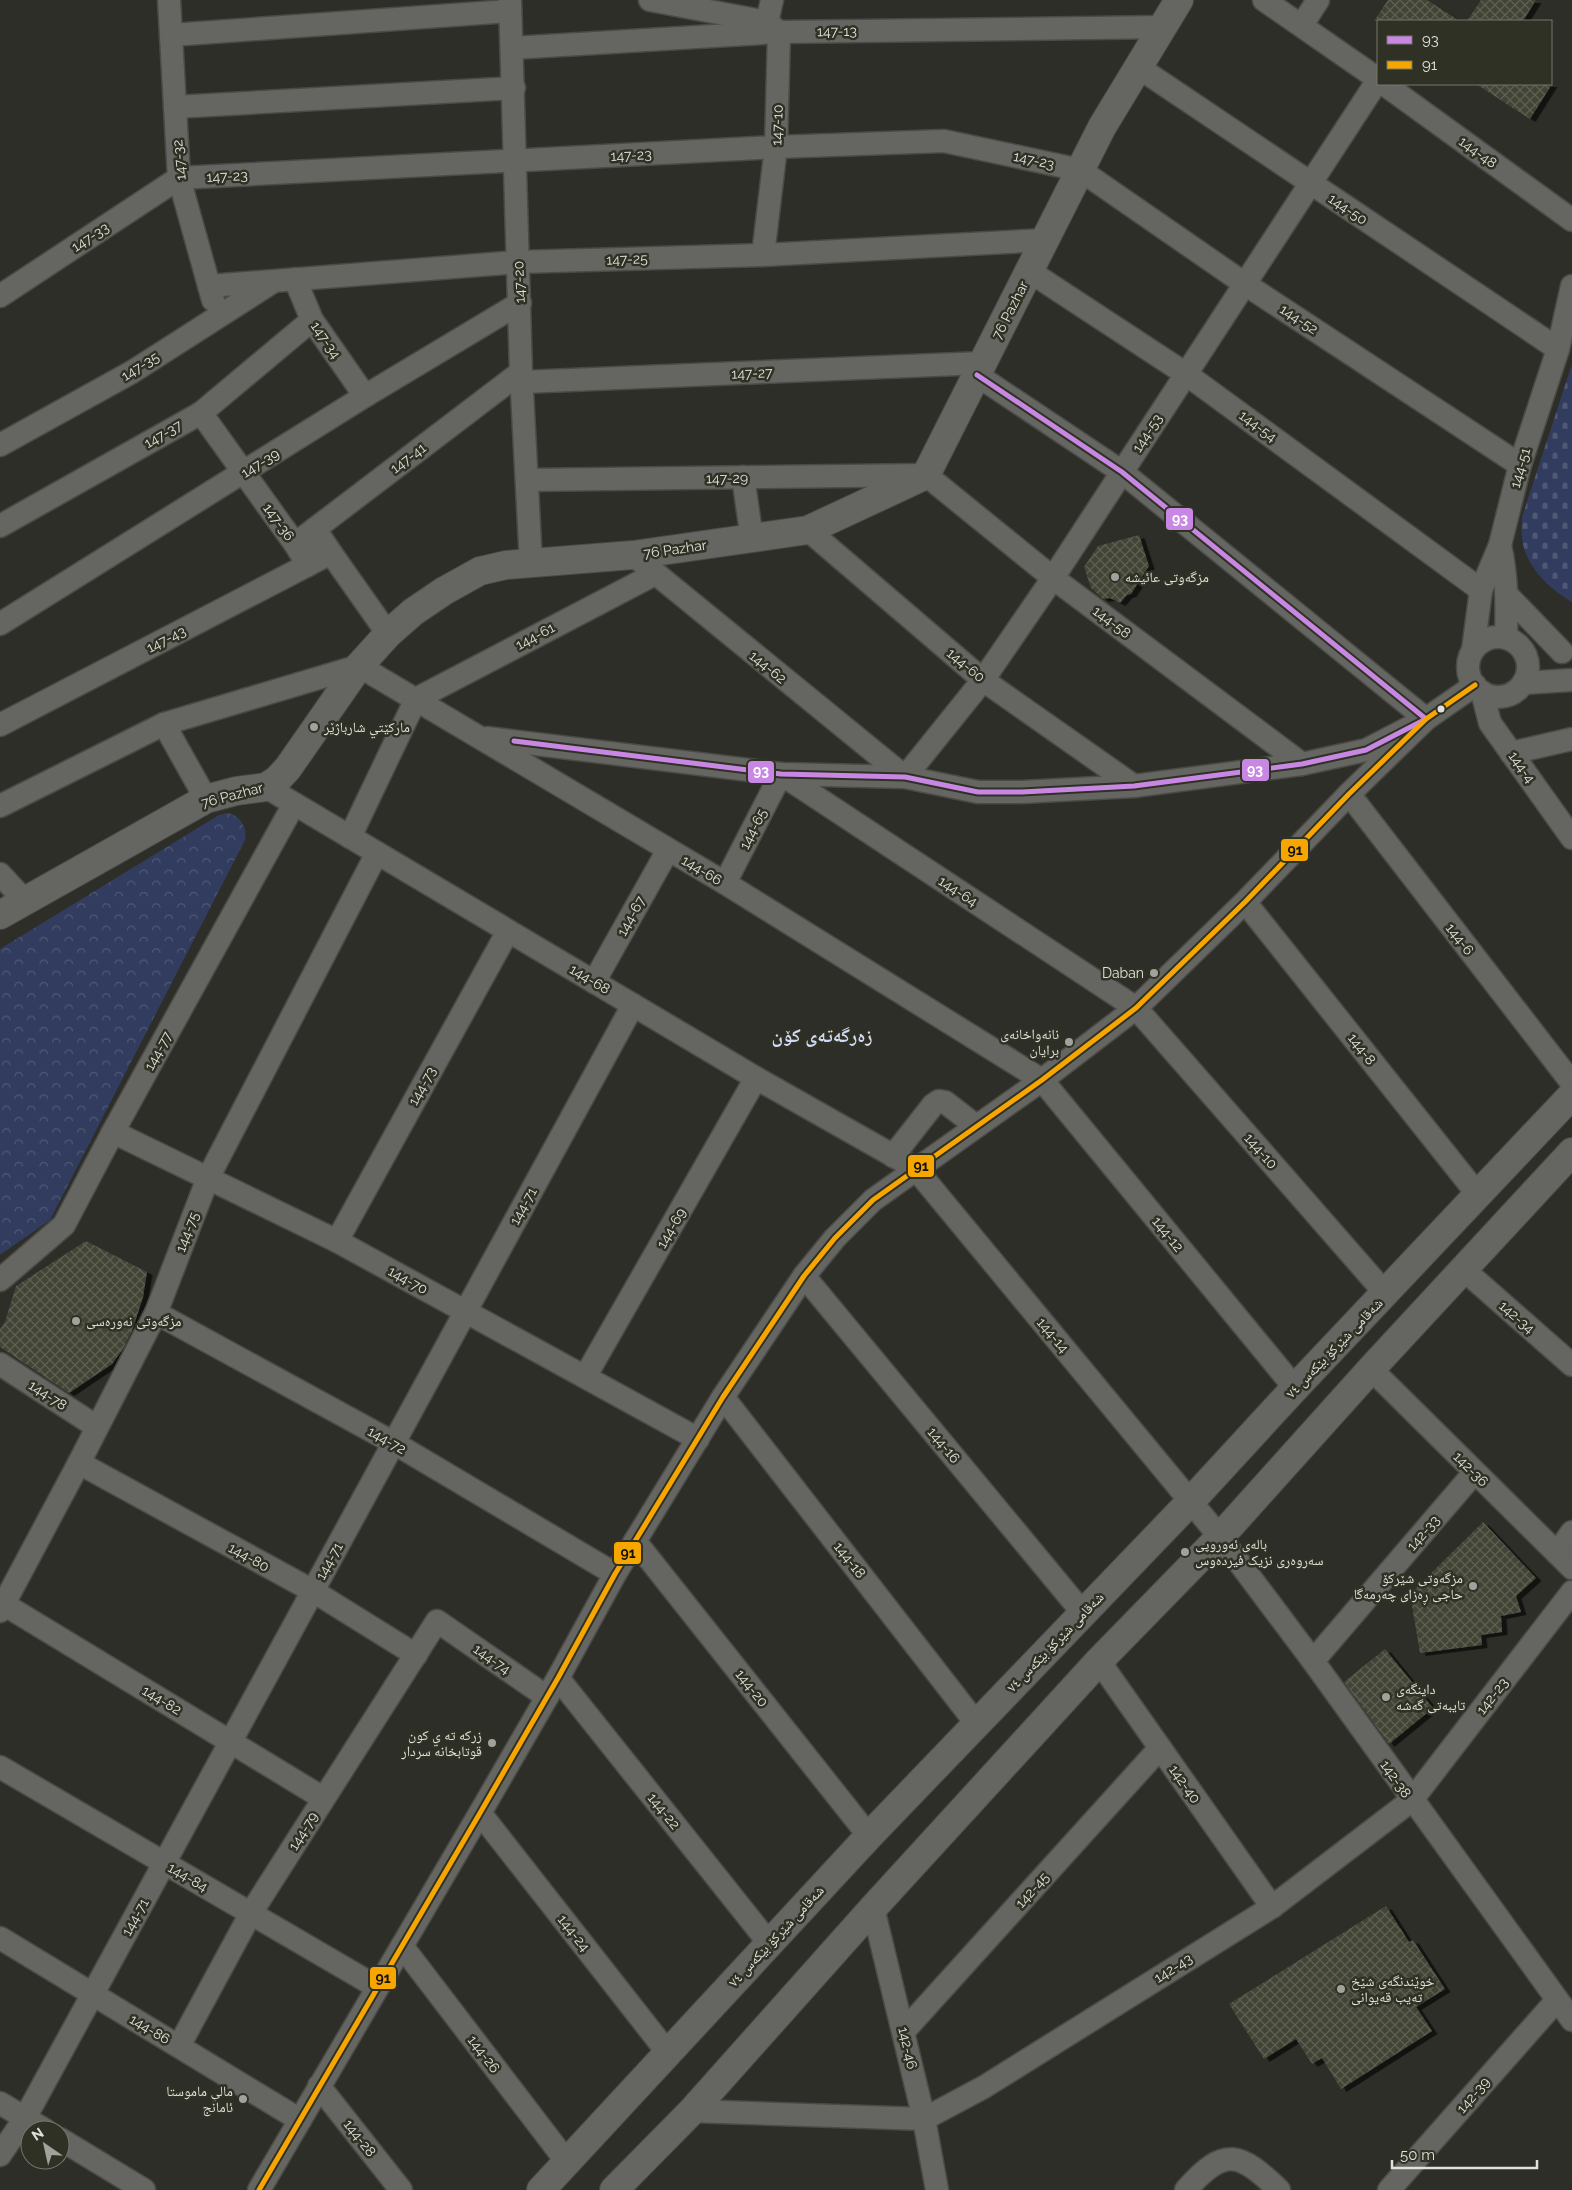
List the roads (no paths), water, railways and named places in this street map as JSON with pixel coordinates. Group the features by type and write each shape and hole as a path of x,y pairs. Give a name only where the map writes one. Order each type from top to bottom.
{"street":[{"name":"147-32","path":"169,0 179,178 218,316"},
{"path":"650,0 773,27"},
{"name":"147-10","path":"762,255 776,147 772,0"},
{"path":"1264,0 1377,79"},
{"path":"1302,26 1318,0"},
{"path":"171,35 510,5"},
{"name":"147-20","path":"510,5 514,88 521,377 531,564"},
{"name":"147-13","path":"512,48 773,27 1170,8"},
{"name":"76 Pazhar","path":"0,915 206,799 236,790 266,787 277,780 288,768 359,666 388,634 413,612 436,596 480,571 506,565 633,555 808,530 926,475 1102,127 1170,8"},
{"name":"144-50","path":"1138,67 1558,349"},
{"name":"144-53","path":"905,777 983,680 1053,578 1377,82"},
{"name":"144-48","path":"1385,85 1572,220"},
{"path":"175,107 514,88"},
{"name":"147-23","path":"179,178 776,147 944,141 1080,170"},
{"name":"144-52","path":"1080,170 1245,284 1520,465"},
{"name":"147-33","path":"0,296 179,178"},
{"name":"147-25","path":"209,286 518,262 762,255 1045,240"},
{"name":"144-54","path":"1029,271 1186,374 1481,590"},
{"name":"147-35","path":"0,445 132,372 218,316 285,280"},
{"name":"147-34","path":"285,280 365,396"},
{"name":"144-51","path":"1474,674 1481,590 1500,545 1520,465 1558,349 1572,286"},
{"name":"147-39","path":"0,624 243,474 365,396 520,303"},
{"name":"147-37","path":"0,526 201,413 312,320"},
{"path":"980,369 1122,472 1429,716"},
{"name":"147-27","path":"521,377 980,369"},
{"name":"147-41","path":"312,548 521,377"},
{"name":"147-36","path":"201,413 243,474 388,634"},
{"name":"147-29","path":"527,480 926,475"},
{"name":"144-58","path":"926,475 1053,578 1302,764"},
{"path":"743,477 752,539"},
{"name":"144-60","path":"808,530 983,680 1134,786"},
{"path":"1474,674 1500,697 1509,695 1523,683 1527,674 1528,665 1514,643 1505,566 1500,545"},
{"name":"147-43","path":"0,725 312,548"},
{"name":"144-62","path":"633,555 905,777"},
{"name":"144-61","path":"416,699 654,574"},
{"path":"1507,595 1567,654"},
{"path":"259,2190 553,1688 615,1574 723,1397 804,1276 834,1238 873,1200 1042,1080 1136,1008 1245,902 1349,794 1474,674 1488,638 1567,654"},
{"path":"0,806 164,724 359,666"},
{"name":"144-66","path":"359,666 480,736 725,884 1042,1080"},
{"name":"144-4","path":"1474,674 1490,722 1572,838"},
{"path":"1523,683 1572,680"},
{"path":"350,837 416,699"},
{"path":"480,736 781,774 905,777 978,792 1022,792 1134,786 1302,764 1366,750 1429,716"},
{"path":"164,724 206,799"},
{"path":"1511,753 1572,739"},
{"name":"144-65","path":"725,884 781,774"},
{"name":"144-64","path":"781,774 1136,1008"},
{"name":"144-68","path":"266,787 756,1078 916,1168"},
{"name":"144-6","path":"1349,794 1572,1083"},
{"name":"144-77","path":"0,1280 64,1225 113,1132 294,804"},
{"name":"144-67","path":"594,982 668,850"},
{"name":"144-75","path":"1,1605 79,1463 156,1313 208,1178 377,853"},
{"path":"0,874 25,901"},
{"name":"144-8","path":"1245,902 1479,1196"},
{"name":"144-73","path":"336,1241 508,931"},
{"name":"144-71","path":"0,2155 25,2118 633,1005"},
{"name":"144-10","path":"1136,1008 1386,1294"},
{"name":"144-69","path":"585,1377 756,1078"},
{"name":"144-12","path":"1042,1080 1295,1388"},
{"name":"شەقامی شێرکۆ بێکەس ٧٤","path":"540,2190 869,1836 1191,1501 1295,1388 1572,1096"},
{"path":"893,1156 933,1104 939,1101 945,1102 976,1126"},
{"name":"144-70","path":"113,1132 336,1241 698,1439"},
{"path":"614,2190 692,2111 873,1908 1099,1661 1220,1537 1463,1269 1570,1157"},
{"name":"144-14","path":"916,1168 1220,1537"},
{"name":"142-34","path":"1463,1269 1572,1365"},
{"name":"144-16","path":"804,1276 1084,1613"},
{"name":"144-72","path":"156,1313 394,1443 615,1574"},
{"name":"144-78","path":"0,1364 97,1427"},
{"name":"142-36","path":"1371,1369 1564,1561"},
{"name":"144-18","path":"723,1397 976,1723"},
{"name":"144-80","path":"79,1463 312,1592 416,1655"},
{"name":"142-33","path":"1313,1661 1474,1473"},
{"path":"1564,1561 1572,1532"},
{"name":"142-38","path":"1220,1537 1313,1661 1572,2020"},
{"name":"144-20","path":"635,1541 869,1836"},
{"name":"142-23","path":"1412,1800 1572,1592"},
{"name":"144-82","path":"1,1605 323,1798"},
{"name":"144-74","path":"437,1621 553,1688"},
{"name":"144-79","path":"179,2046 250,1913 437,1621"},
{"name":"142-40","path":"1099,1661 1272,1907"},
{"name":"144-22","path":"553,1688 769,1943"},
{"name":"142-45","path":"904,2032 1160,1748"},
{"name":"144-84","path":"0,1767 377,1987"},
{"name":"142-43","path":"924,2119 984,2087 1272,1907 1412,1800"},
{"name":"144-24","path":"480,1814 668,2053"},
{"name":"142-46","path":"873,1908 924,2119 937,2190"},
{"name":"144-86","path":"0,1938 300,2120"},
{"name":"144-26","path":"402,1946 567,2162"},
{"name":"142-39","path":"1389,2190 1557,2000"},
{"name":"144-28","path":"319,2086 401,2190"},
{"path":"0,2103 28,2120"},
{"path":"692,2111 924,2119"},
{"path":"70,2145 144,2190"},
{"path":"1193,2182 1209,2166 1220,2160 1232,2159 1244,2161 1255,2167 1279,2190"}],"place":[{"name":"مزگەوتی عائیشە","path":"1115,577"},
{"name":"مارکێتي شارباژێر","path":"314,727"},
{"name":"Daban","path":"1154,973"},
{"name":"نانەواخانەی برایان","path":"1069,1042"},
{"name":"مزگەوتی نەورەسی","path":"76,1321"},
{"name":"بالەی ئەوروپی سەروەری نزیک فیردەوس","path":"1185,1552"},
{"name":"مزگەوتی شێرکۆ حاجی ڕەزای چەرمەگا","path":"1473,1586"},
{"name":"داینگەی تایبەتی گەشە","path":"1386,1697"},
{"name":"زركه ته ي كون قوتابخانه سردار","path":"492,1743"},
{"name":"خوێندنگەی شێخ تەیب قەیوانی","path":"1341,1989"},
{"name":"مالي ماموستا ئامانج","path":"243,2099"}],"district":[{"name":"زەرگەتەی کۆن","path":"822,1035"}]}
